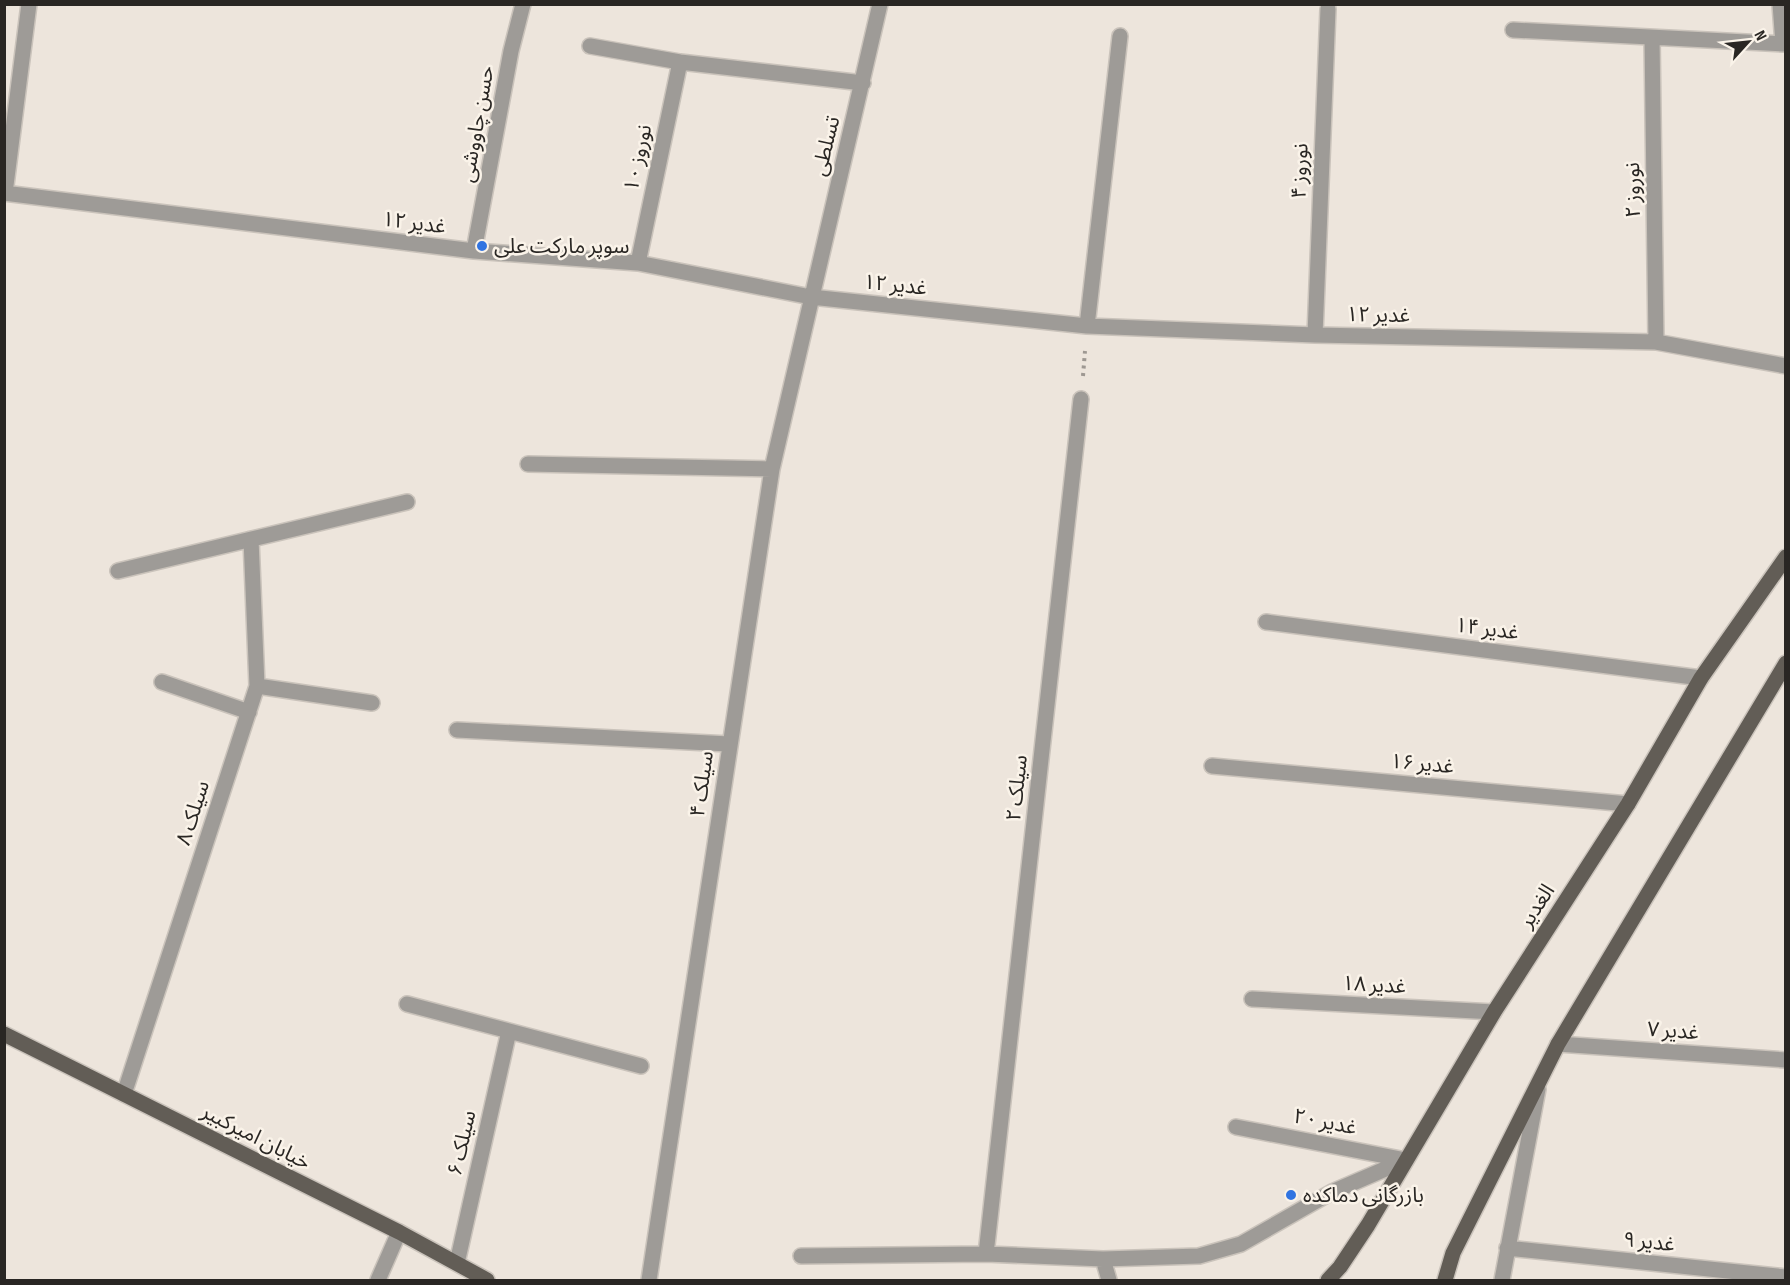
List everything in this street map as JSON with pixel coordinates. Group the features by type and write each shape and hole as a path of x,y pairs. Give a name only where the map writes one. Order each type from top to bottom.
{"main road":[{"name":"الغدیر","path":"1328,1281 1340,1274 1494,1012 1628,804 1701,678 1785,557"},
{"path":"1445,1281 1453,1253 1540,1074 1785,663"},
{"name":"خیابان امیرکبیر","path":"4,1034 399,1232 487,1281"}],"street":[{"path":"5,193 29,4"},
{"name":"حسن چاووشی","path":"474,251 511,51 523,4"},
{"name":"تسلطی","path":"811,297 880,4"},
{"path":"1513,30 1783,44 1780,4"},
{"name":"نوروز ۴","path":"1315,335 1328,9"},
{"path":"1087,326 1120,36"},
{"name":"نوروز ۲","path":"1652,38 1656,342"},
{"path":"590,46 680,62 863,83"},
{"name":"نوروز ۱۰","path":"638,263 680,62"},
{"name":"غدیر ۱۲","path":"5,193 474,251 638,263 811,297 1087,326 1315,335 1656,342 1785,366"},
{"name":"سیلک ۴","path":"649,1281 772,469 811,297"},
{"name":"سیلک ۲","path":"986,1254 1081,399"},
{"path":"528,464 772,469"},
{"path":"118,571 407,502"},
{"name":"سیلک ۸","path":"124,1094 257,686 251,539"},
{"name":"غدیر ۱۴","path":"1266,622 1701,678"},
{"path":"162,682 249,712"},
{"path":"257,686 372,703"},
{"path":"457,729 729,744"},
{"name":"غدیر ۱۶","path":"1212,766 1628,804"},
{"name":"غدیر ۱۸","path":"1252,999 1494,1012"},
{"path":"406,1004 641,1066"},
{"name":"سیلک ۶","path":"457,1263 508,1031"},
{"name":"غدیر ۷","path":"1558,1044 1785,1060"},
{"path":"1502,1281 1540,1074"},
{"name":"غدیر ۲۰","path":"1236,1127 1406,1160"},
{"path":"801,1256 986,1254 1103,1259 1199,1256 1241,1245 1332,1192 1406,1160"},
{"path":"378,1281 399,1232"},
{"name":"غدیر ۹","path":"1508,1248 1785,1277"},
{"path":"1103,1259 1109,1281"}],"path":[{"path":"1081,399 1087,326"}],"place":[{"name":"سوپر مارکت علی","path":"482,246"},
{"name":"بازرگانی دماکده","path":"1291,1195"}]}
